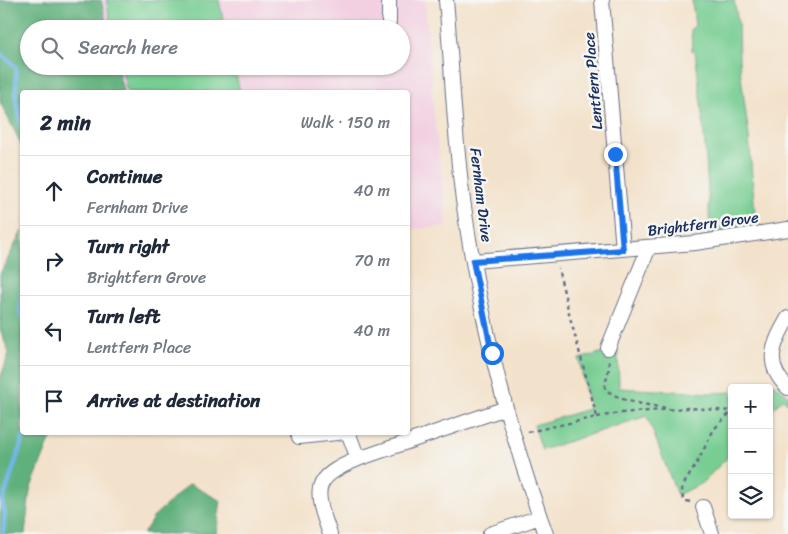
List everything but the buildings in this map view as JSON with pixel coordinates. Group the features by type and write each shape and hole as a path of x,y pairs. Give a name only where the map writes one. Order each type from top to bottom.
{"street":[{"path":"389,0 389,20"},
{"name":"Fernham Drive","path":"446,0 463,198 473,261 494,368 546,534"},
{"name":"Lentfern Place","path":"602,0 623,250"},
{"name":"Brightfern Grove","path":"473,261 695,243 788,229"},
{"path":"608,348 649,247"},
{"path":"788,318 776,340 773,358 776,375 788,388"},
{"path":"330,534 320,507 319,488 323,480 330,473 358,459 506,408"},
{"path":"299,437 318,435"},
{"path":"348,435 358,459"},
{"path":"703,506 712,534"},
{"path":"490,534 540,517"}],"path":[{"path":"556,254 570,321 597,417"},
{"path":"608,348 610,371 605,389 621,399 670,409"},
{"path":"514,434 620,413 689,408 728,411"},
{"path":"703,506 683,500 682,487 697,463 714,429 728,415"}],"shaded area":[{"path":"69,0 425,0 434,114 447,226 410,230 410,90 92,90 88,75 410,75 410,20 74,20"}],"green space":[{"path":"0,0 101,0 106,20 20,20 20,75 119,75 123,90 20,90 20,142 0,102"},
{"path":"106,0 219,0 223,20 110,20"},
{"path":"692,0 734,0 738,23 739,61 749,137 756,227 710,236 703,120 695,51 692,51 691,29 695,26"},
{"path":"123,75 236,75 240,90 127,90"},
{"path":"20,235 20,435 52,435 30,490 25,534 0,534 0,379 9,353 0,329 0,274"},
{"path":"618,352 619,388 728,392 728,457 701,484 677,495 647,416 542,450 534,425 589,409 579,359 600,353"},
{"path":"773,383 788,395 788,404 783,399 773,409 773,384 770,384"},
{"path":"190,484 221,501 216,534 143,534 155,515"}],"waterway":[{"path":"0,53 16,67 16,99 20,119"},
{"path":"3,534 5,513 2,503 24,435"}],"route":[{"path":"492,353 473,261 623,250 615,154"}]}
